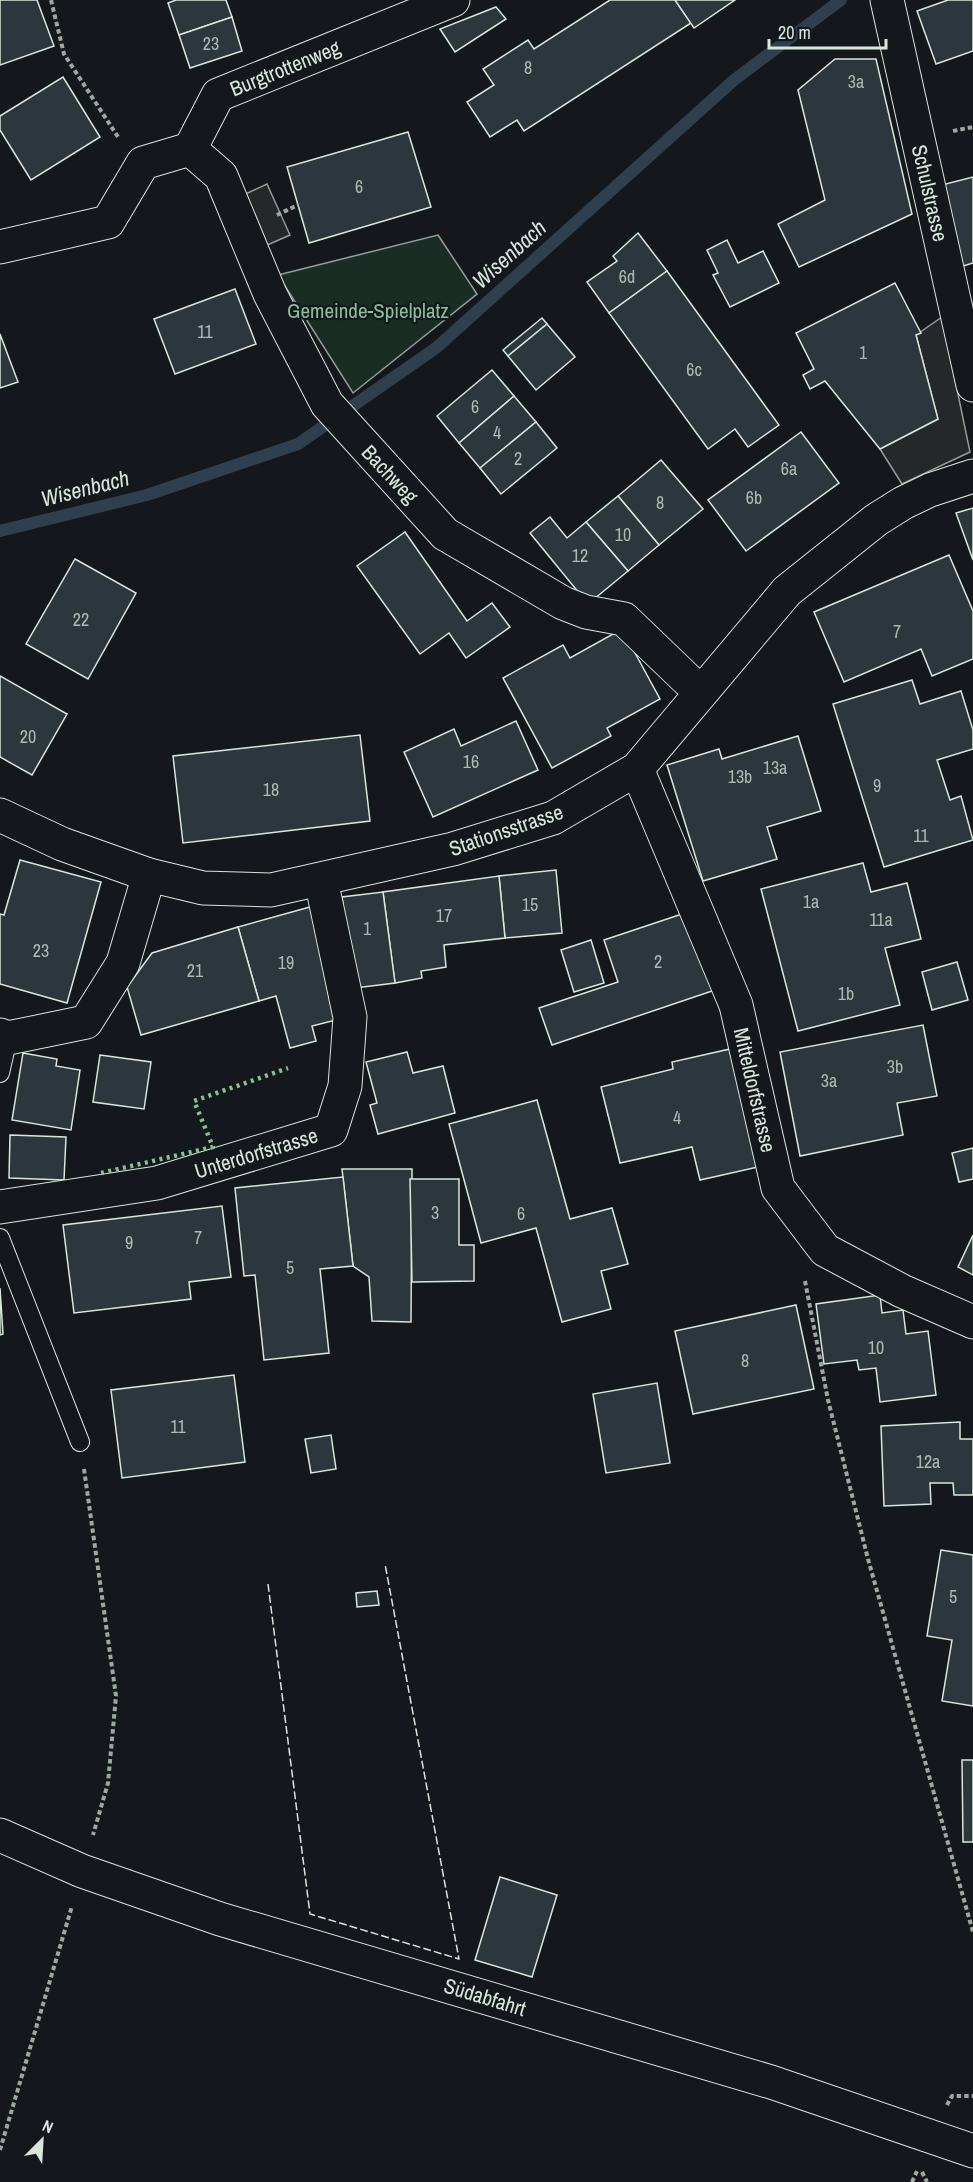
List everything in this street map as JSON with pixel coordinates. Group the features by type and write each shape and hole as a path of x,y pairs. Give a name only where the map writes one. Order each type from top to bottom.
{"street":[{"name":"Burgtrottenweg","path":"190,149 218,95 453,0"},
{"name":"Schulstrasse","path":"887,0 973,385"},
{"path":"0,247 108,222 143,163 190,149"},
{"name":"Bachweg","path":"190,149 221,176 270,294 327,404 445,534 563,603 586,612 624,619 700,692"},
{"name":"Stationsstrasse","path":"0,815 62,844 149,875 202,888 272,890 453,849 553,818 637,769 787,591 867,527 903,503 930,490 973,476"},
{"name":"Mitteldorfstrasse","path":"637,769 736,1005 778,1188 825,1250 902,1291 973,1322"},
{"path":"4,1037 86,1022 123,963 149,875"},
{"name":"Unterdorfstrasse","path":"0,1207 157,1183 331,1130 345,1086 350,1017 321,880"},
{"name":"Südabfahrt","path":"0,1835 82,1871 220,1918 771,2082 973,2151"}],"lane":[{"path":"0,1073 4,1037"},
{"path":"0,1238 80,1442"}],"path":[{"path":"51,0 64,54 113,132 143,163"},
{"path":"825,1250 804,1282 828,1400 868,1559 973,1932"},
{"path":"0,2150 108,1783 116,1696 80,1442"}],"green space":[{"name":"Gemeinde-Spielplatz","path":"438,235 477,294 353,393 278,275"}],"shaded area":[{"path":"267,184 290,235 265,246 241,196"},
{"path":"942,317 970,452 902,484 880,449 938,419 916,335"}],"building":[{"path":"0,0 37,0 54,46 0,65"},
{"path":"176,0 226,0 232,17 179,35 168,3"},
{"path":"610,0 675,0 691,23 524,131 517,120 490,137 467,102 494,85 483,69 528,40 534,49"},
{"path":"675,0 735,0 694,28"},
{"path":"948,0 973,0 973,51 936,64 917,11"},
{"path":"496,7 506,19 455,52 440,29"},
{"path":"232,17 242,51 190,68 179,35"},
{"path":"835,59 876,59 912,214 799,267 778,224 825,200 798,90"},
{"path":"63,77 100,137 31,180 0,130 0,116"},
{"path":"408,132 431,207 309,243 287,167"},
{"path":"973,177 973,263 960,267 938,186"},
{"path":"638,233 667,271 609,313 587,282 617,261 613,256"},
{"path":"727,240 738,263 763,251 779,283 730,307 713,275 718,273 707,250"},
{"path":"667,271 779,425 748,447 735,429 708,449 609,313"},
{"path":"895,283 921,333 916,335 938,419 880,449 825,381 810,389 803,375 814,369 796,333"},
{"path":"235,289 256,344 175,374 154,319"},
{"path":"542,318 547,324 508,356 503,350"},
{"path":"547,324 575,357 536,390 508,356"},
{"path":"0,334 18,382 0,388"},
{"path":"492,370 514,396 459,443 437,416"},
{"path":"514,396 536,422 480,468 459,443"},
{"path":"536,422 557,448 501,494 480,468"},
{"path":"801,432 839,483 746,551 708,500"},
{"path":"661,460 703,509 659,545 618,496"},
{"path":"618,496 659,545 628,571 586,522"},
{"path":"973,508 973,560 956,513"},
{"path":"550,517 567,538 586,522 628,571 588,604 530,533"},
{"path":"405,532 467,621 492,603 510,627 466,658 449,633 420,654 357,566"},
{"path":"949,555 973,611 973,659 932,676 921,649 844,682 814,612"},
{"path":"75,559 136,593 88,679 26,644"},
{"path":"622,629 660,699 607,728 611,736 552,768 503,678 563,645 570,658"},
{"path":"0,676 67,714 32,775 0,757"},
{"path":"912,680 920,704 961,691 973,730 973,749 937,760 950,800 961,796 973,840 884,867 833,704"},
{"path":"516,721 538,770 433,817 404,752 454,729 461,746"},
{"path":"360,735 370,821 183,843 173,756"},
{"path":"798,736 821,811 767,827 777,859 703,881 667,765 719,749 722,759"},
{"path":"20,860 101,882 67,1003 0,984 0,914 4,915"},
{"path":"863,863 871,892 907,883 921,939 885,948 900,1005 798,1031 761,889"},
{"path":"556,870 562,933 505,938 499,876"},
{"path":"499,876 505,938 444,945 446,967 421,971 422,978 395,983 383,892"},
{"path":"383,892 395,983 355,988 342,897"},
{"path":"310,907 340,1019 312,1026 316,1041 290,1048 276,996 259,1001 238,927"},
{"path":"688,912 715,990 552,1045 539,1008 618,982 604,940"},
{"path":"238,927 259,1001 141,1035 127,987 152,953"},
{"path":"591,940 604,983 574,992 561,950"},
{"path":"957,962 968,1000 932,1010 922,972"},
{"path":"923,1025 937,1096 897,1103 903,1135 800,1156 780,1052"},
{"path":"730,1049 758,1167 700,1180 692,1147 620,1163 601,1087 673,1069 672,1062"},
{"path":"407,1052 413,1073 443,1066 455,1113 378,1134 370,1105 377,1103 366,1062"},
{"path":"23,1053 57,1059 56,1066 80,1070 71,1130 12,1120"},
{"path":"100,1055 151,1062 144,1109 93,1102"},
{"path":"537,1100 570,1219 612,1208 628,1264 601,1271 611,1309 562,1322 536,1228 481,1243 449,1124"},
{"path":"10,1135 66,1137 64,1180 9,1178"},
{"path":"973,1148 973,1179 959,1182 952,1153"},
{"path":"342,1169 412,1169 411,1322 372,1321 369,1277 353,1266"},
{"path":"343,1177 353,1266 320,1269 329,1353 264,1360 255,1275 244,1276 235,1188"},
{"path":"410,1179 459,1179 459,1245 474,1245 474,1281 412,1282"},
{"path":"222,1206 231,1277 189,1282 191,1299 74,1313 63,1225"},
{"path":"973,1235 973,1275 958,1267"},
{"path":"0,1288 3,1334 0,1335"},
{"path":"880,1295 882,1313 903,1310 906,1334 928,1331 936,1395 880,1402 876,1368 859,1370 857,1360 824,1364 816,1304"},
{"path":"796,1305 814,1389 693,1414 675,1331"},
{"path":"234,1375 245,1462 122,1478 111,1390"},
{"path":"657,1383 670,1463 606,1473 593,1394"},
{"path":"960,1422 960,1439 973,1439 973,1495 954,1495 953,1483 930,1483 931,1504 884,1506 881,1426"},
{"path":"331,1435 336,1469 311,1473 305,1439"},
{"path":"941,1550 973,1555 973,1706 942,1701 952,1640 927,1636"},
{"path":"377,1591 379,1605 357,1607 356,1593"},
{"path":"962,1760 973,1760 973,1842 963,1842"},
{"path":"500,1877 557,1895 532,1977 475,1960"}],"waterway":[{"name":"Wisenbach","path":"0,531 147,495 298,444 436,348 734,80 841,0"}],"hedge":[{"path":"101,1173 213,1147 194,1101 288,1068"}],"fence":[{"path":"268,1584 310,1914 459,1959 385,1564"}]}
